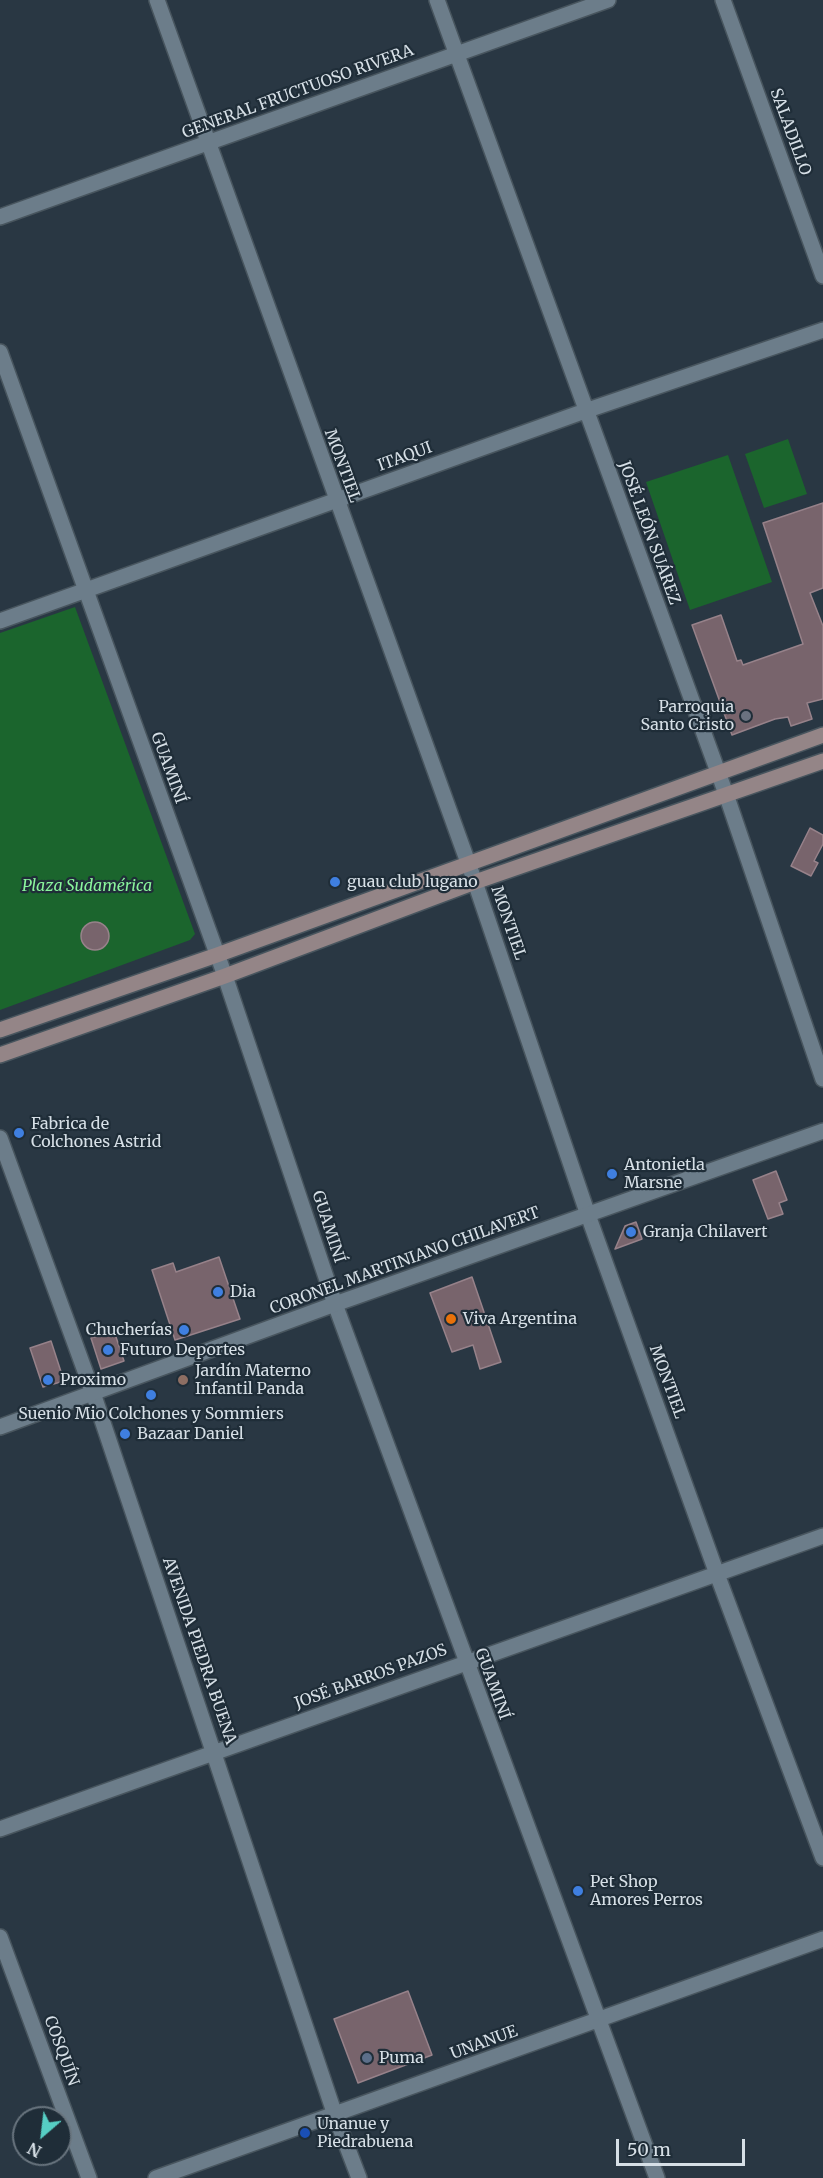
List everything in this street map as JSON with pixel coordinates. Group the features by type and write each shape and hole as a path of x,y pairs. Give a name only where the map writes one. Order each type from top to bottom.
{"main road":[{"path":"0,1030 217,955 823,735"},
{"path":"0,1055 225,976 475,882 823,761"}],"street":[{"name":"MONTIEL","path":"157,0 475,882 588,1215 717,1574 823,1858"},
{"name":"JOSÉ LEÓN SUÁREZ","path":"437,0 726,794 823,1079"},
{"name":"GENERAL FRUCTUOSO RIVERA","path":"0,217 608,0"},
{"name":"SALADILLO","path":"723,0 823,276"},
{"name":"ITAQUI","path":"0,621 585,411 823,330"},
{"name":"GUAMINÍ","path":"0,352 225,976 335,1304 657,2178"},
{"name":"CORONEL MARTINIANO CHILAVERT","path":"0,1427 335,1304 823,1131"},
{"name":"AVENIDA PIEDRA BUENA","path":"0,1138 93,1393 335,2115 359,2178"},
{"name":"JOSÉ BARROS PAZOS","path":"0,1829 823,1536"},
{"name":"COSQUÍN","path":"0,1936 89,2178"},
{"name":"UNANUE","path":"156,2178 823,1940"}],"green space":[{"path":"788,439 807,494 764,508 745,454"},
{"path":"728,455 772,582 690,610 646,482"},
{"name":"Plaza Sudamérica","path":"75,607 195,934 190,940 0,1010 0,633"}],"building":[{"path":"823,503 823,588 810,593 823,626 823,699 807,703 812,719 791,726 788,717 775,719 732,735 692,625 721,615 737,661 741,660 743,665 803,644 763,523"},
{"path":"810,828 823,835 823,844 814,861 818,863 811,876 791,866"},
{"path":"95,922 105,926 109,936 105,946 95,950 85,946 81,936 85,926"},
{"path":"776,1171 787,1200 779,1203 783,1214 768,1219 753,1180"},
{"name":"Granja Chilavert","path":"636,1222 642,1239 615,1249 625,1226"},
{"path":"219,1257 240,1319 175,1340 152,1270 173,1263 176,1272"},
{"path":"472,1277 501,1362 480,1369 473,1345 452,1352 430,1293"},
{"name":"Futuro Deportes","path":"114,1331 124,1361 101,1369 91,1338"},
{"path":"51,1341 64,1381 43,1387 30,1348"},
{"path":"408,1991 432,2055 358,2083 334,2019"}],"place":[{"name":"Parroquia Santo Cristo","path":"746,716"},
{"name":"guau club lugano","path":"335,882"},
{"name":"Fabrica de Colchones Astrid","path":"19,1133"},
{"name":"Antonietla Marsne","path":"612,1174"},
{"name":"Granja Chilavert","path":"631,1232"},
{"name":"Dia","path":"218,1292"},
{"name":"Viva Argentina","path":"451,1319"},
{"name":"Chucherías","path":"184,1330"},
{"name":"Futuro Deportes","path":"108,1350"},
{"name":"Proximo","path":"48,1380"},
{"name":"Jardín Materno Infantil Panda","path":"183,1380"},
{"name":"Suenio Mio Colchones y Sommiers","path":"151,1395"},
{"name":"Bazaar Daniel","path":"125,1434"},
{"name":"Pet Shop Amores Perros","path":"578,1891"},
{"name":"Puma","path":"367,2058"},
{"name":"Unanue y Piedrabuena","path":"305,2133"}]}
